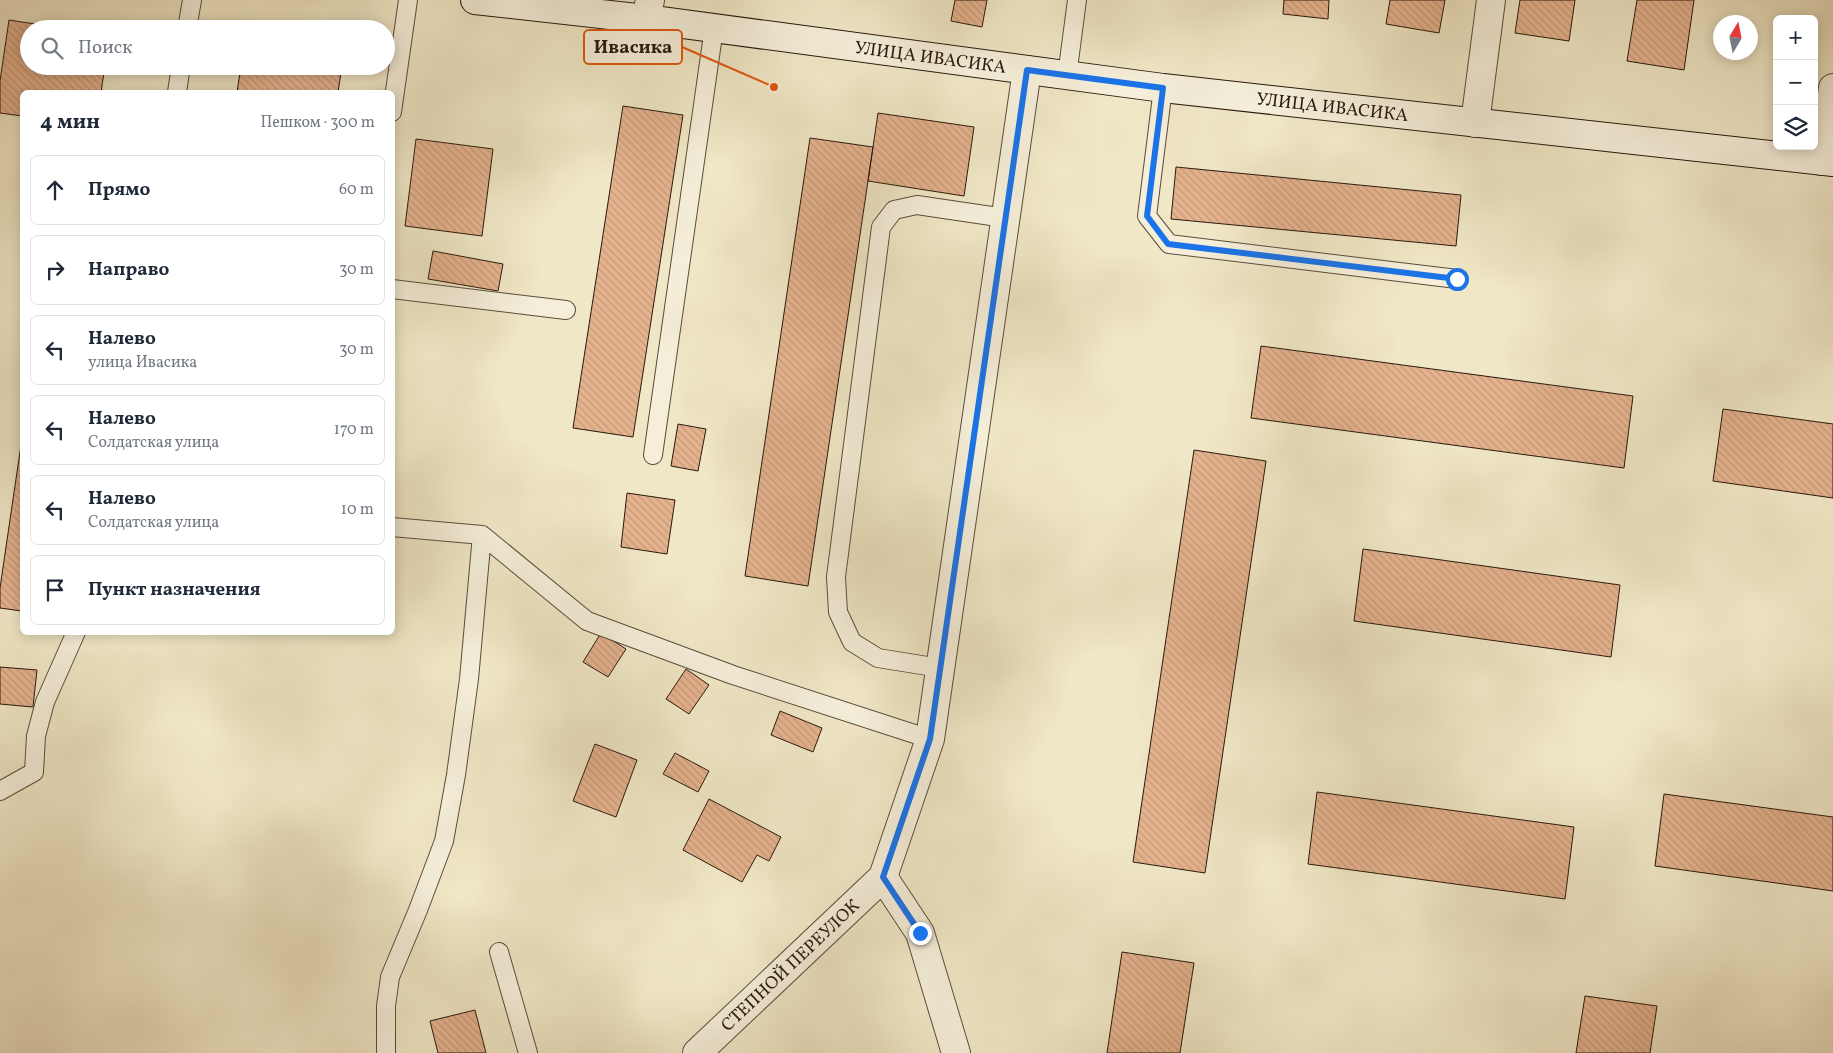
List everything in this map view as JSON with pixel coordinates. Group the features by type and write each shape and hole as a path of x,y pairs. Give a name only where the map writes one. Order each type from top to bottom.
{"street":[{"name":"УЛИЦА ИВАСИКА","path":"474,0 648,10 714,28 1067,76 1828,162"},
{"path":"1476,123 1491,0"},
{"path":"956,1053 920,933 883,877 930,739 1027,70"},
{"path":"1828,162 1833,88"},
{"name":"СТЕПНОЙ ПЕРЕУЛОК","path":"697,1053 883,877"}],"lane":[{"path":"189,20 192,0"},
{"path":"395,91 408,0"},
{"path":"1067,76 1077,0"},
{"path":"653,455 714,28"},
{"path":"178,90 181,75"},
{"path":"1163,88 1147,216 1168,244 1457,279"},
{"path":"940,668 878,658 852,642 838,612 836,577 881,227 894,210 917,205 1005,218"},
{"path":"395,289 566,310"},
{"path":"395,527 482,534 587,621 733,675 930,739"},
{"path":"386,1053 386,1006 390,977 444,841 456,775 469,680 482,534"},
{"path":"0,791 34,772 36,736 45,702 75,635"},
{"path":"499,952 528,1053"}],"building":[{"path":"955,0 987,0 982,27 951,21"},
{"path":"1284,0 1329,0 1328,19 1283,14"},
{"path":"1390,0 1445,0 1439,33 1386,24"},
{"path":"1520,0 1575,0 1569,41 1515,33"},
{"path":"1637,0 1694,0 1684,70 1627,61"},
{"path":"9,20 20,22 20,75 104,75 101,90 20,90 20,116 0,113 0,81"},
{"path":"240,75 341,75 338,90 237,90"},
{"path":"623,106 683,115 633,437 573,428"},
{"path":"878,113 974,127 964,196 868,181"},
{"path":"810,138 873,147 808,586 745,576"},
{"path":"416,139 493,149 482,236 405,226"},
{"path":"1176,167 1461,195 1456,246 1171,219"},
{"path":"433,251 503,264 498,291 428,279"},
{"path":"1261,346 1633,396 1624,468 1251,418"},
{"path":"1723,409 1833,424 1833,498 1713,481"},
{"path":"678,424 706,429 698,471 671,466"},
{"path":"1194,450 1266,461 1205,873 1133,862"},
{"path":"20,452 20,611 0,608 0,588"},
{"path":"627,493 675,500 667,554 621,547"},
{"path":"1363,549 1620,585 1611,657 1354,621"},
{"path":"601,633 626,649 608,677 583,662"},
{"path":"0,667 37,670 33,707 0,704"},
{"path":"686,669 709,685 689,714 666,699"},
{"path":"780,711 822,728 813,752 771,735"},
{"path":"595,744 637,760 616,817 573,801"},
{"path":"675,753 709,771 698,792 663,774"},
{"path":"1317,792 1574,827 1565,899 1308,864"},
{"path":"1664,794 1833,817 1833,891 1655,866"},
{"path":"709,799 781,837 769,861 757,855 742,882 683,850"},
{"path":"1122,952 1194,963 1180,1053 1107,1053"},
{"path":"1585,996 1657,1006 1650,1053 1576,1053"},
{"path":"475,1010 486,1053 438,1053 430,1021"}],"place":[{"name":"Ивасика","path":"774,87"}],"route":[{"path":"920,933 883,877 930,739 1027,70 1163,88 1147,216 1168,244 1457,279"}]}
